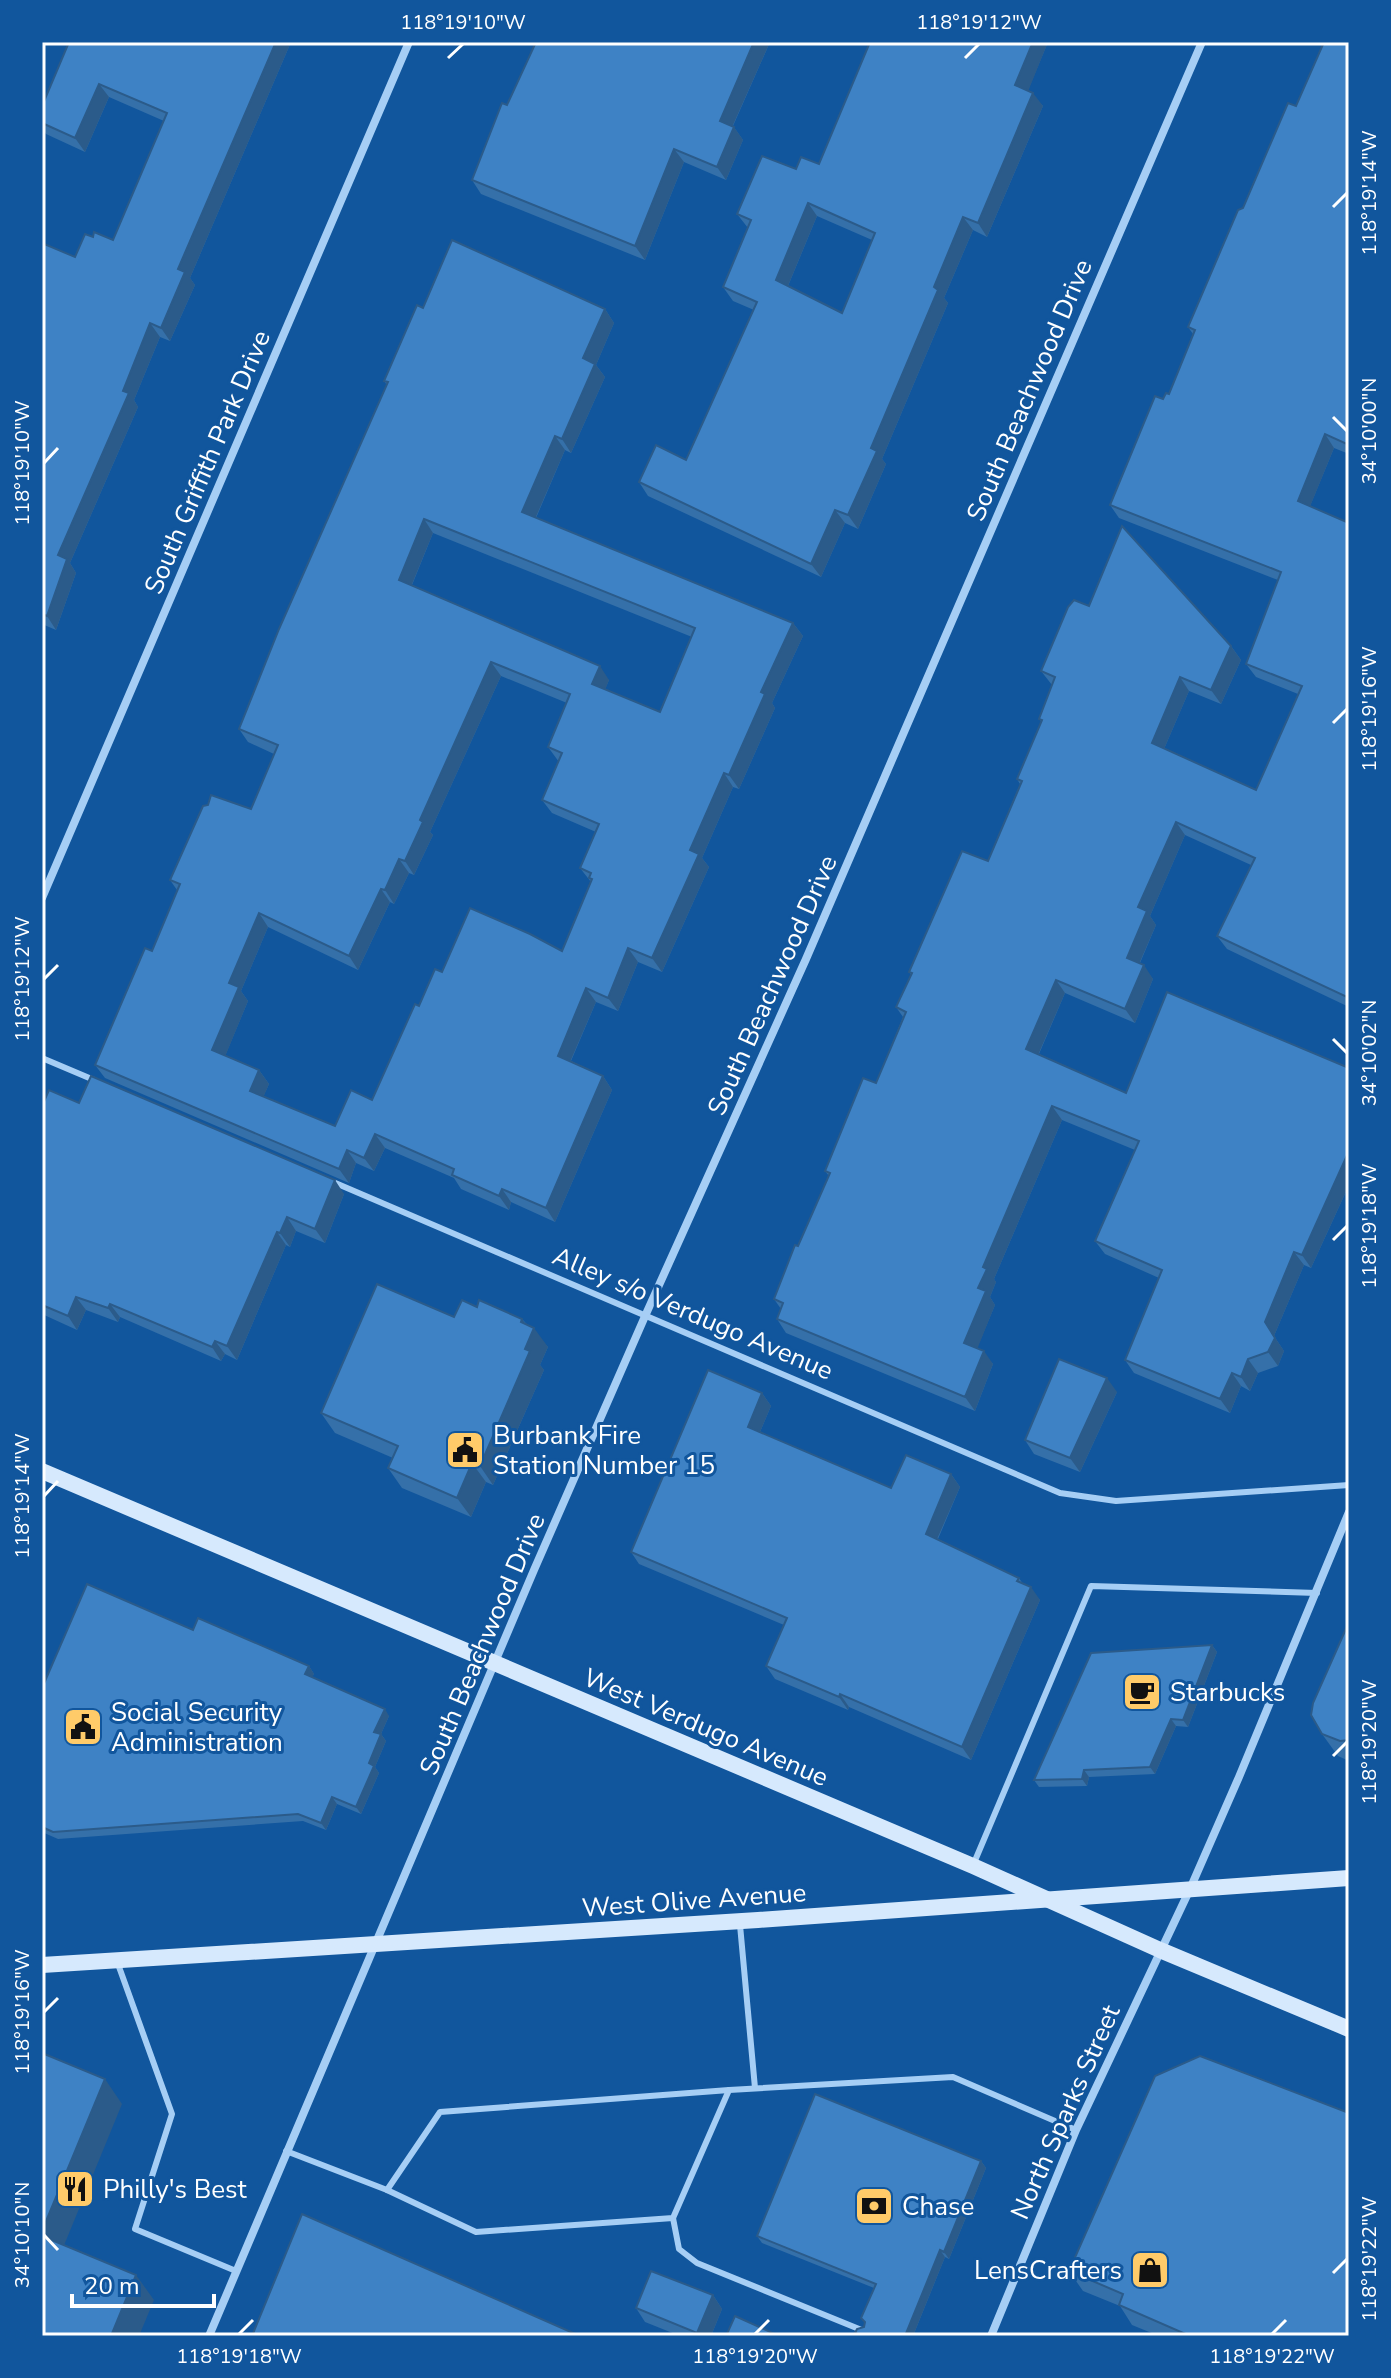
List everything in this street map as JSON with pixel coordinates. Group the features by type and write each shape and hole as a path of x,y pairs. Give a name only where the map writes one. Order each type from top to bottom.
{"main road":[{"name":"West Verdugo Avenue","path":"42,1471 1349,2029"},
{"name":"West Olive Avenue","path":"42,1965 1349,1878"}],"street":[{"name":"South Griffith Park Drive","path":"42,898 409,42"},
{"name":"South Beachwood Drive","path":"209,2336 494,1663 646,1314 806,959 1202,42"},
{"name":"North Sparks Street","path":"991,2336 1076,2130 1190,1889 1349,1512"}],"lane":[{"path":"42,1058 101,1083"},
{"name":"Alley s/o Verdugo Avenue","path":"322,1177 1060,1493 1116,1501 1349,1485"},
{"path":"973,1866 1091,1586 1317,1593"},
{"path":"739,1920 755,2088"},
{"path":"117,1960 172,2114 135,2229 236,2271"},
{"path":"387,2190 440,2112 755,2088 953,2077 1076,2130"},
{"path":"729,2090 673,2218 679,2249 697,2263 864,2331"},
{"path":"286,2151 387,2190 476,2232 673,2218"}],"building":[{"path":"69,42 276,42 178,269 185,272 161,328 150,323 123,391 129,393 58,555 67,559 47,616 42,614 42,243 75,257 85,234 93,237 94,232 113,240 167,113 99,84 75,138 42,123 42,106"},
{"path":"536,42 754,42 720,121 734,127 717,167 674,149 635,246 472,180 502,103 507,105"},
{"path":"870,42 1033,42 1015,85 1033,93 978,223 963,217 934,287 938,290 871,448 877,451 848,515 835,510 811,564 639,482 656,445 686,460 757,302 723,287 751,220 737,214 762,156 796,169 801,157 819,164","holes":["808,203 875,233 842,313 776,280"]},
{"path":"1324,42 1349,42 1349,445 1325,434 1298,501 1349,523 1349,998 1217,936 1255,858 1176,822 1138,907 1147,911 1127,958 1144,965 1125,1009 1056,980 1026,1049 1126,1093 1167,992 1349,1068 1349,1151 1302,1255 1294,1252 1265,1322 1275,1338 1268,1352 1248,1359 1241,1377 1232,1373 1220,1399 1125,1360 1162,1270 1095,1241 1139,1141 1052,1106 983,1267 987,1269 978,1288 986,1291 964,1343 984,1351 965,1397 777,1319 783,1303 774,1299 795,1245 798,1246 830,1173 825,1171 863,1078 876,1083 906,1012 896,1007 962,851 988,861 1022,781 1017,779 1042,720 1039,719 1055,677 1041,671 1068,607 1074,600 1089,606 1122,526 1231,646 1211,690 1180,677 1152,743 1256,790 1302,686 1246,664 1281,572 1110,505 1155,396 1163,399 1166,393 1169,394 1195,330 1188,327 1238,210 1243,208 1288,103 1296,106"},
{"path":"452,240 605,309 583,358 595,364 562,439 555,436 522,512 793,623 761,692 765,694 729,775 724,773 690,850 699,854 652,958 628,948 608,998 586,988 558,1056 603,1076 546,1208 502,1189 499,1196 452,1175 454,1169 375,1134 364,1158 347,1150 339,1169 95,1065 145,948 152,951 180,884 170,880 203,806 208,805 211,795 251,809 278,745 239,729 279,629 388,382 384,381 417,305 423,308","holes":["424,519 695,628 660,712 592,684 600,666 399,580","491,662 570,694 548,747 562,753 542,800 599,824 580,868 591,873 589,878 592,879 562,951 470,908 442,972 435,969 419,1006 415,1004 372,1100 351,1090 335,1126 250,1091 259,1070 212,1050 239,987 229,983 259,913 349,956 381,889 385,890 399,859 405,861 423,822 420,820"]},
{"path":"91,1076 335,1180 315,1229 287,1217 280,1233 277,1232 227,1346 215,1341 212,1347 110,1304 108,1308 76,1297 68,1316 42,1305 42,1106 49,1090 79,1103"},
{"path":"377,1284 454,1317 462,1300 477,1307 479,1300 522,1319 521,1322 534,1328 525,1349 530,1351 480,1466 472,1463 457,1498 388,1468 398,1446 321,1413"},
{"path":"1059,1359 1107,1378 1070,1458 1025,1440"},
{"path":"708,1370 762,1393 748,1427 891,1488 906,1455 951,1474 926,1534 1019,1578 1017,1581 1031,1587 962,1747 766,1666 787,1618 631,1552"},
{"path":"87,1584 193,1630 198,1618 309,1666 305,1674 385,1709 374,1732 381,1734 369,1763 374,1766 356,1807 332,1797 321,1823 298,1814 53,1832 42,1827 42,1688"},
{"path":"1349,1622 1349,1740 1340,1741 1322,1734 1311,1715 1313,1703"},
{"name":"Starbucks","path":"1212,1645 1183,1720 1171,1719 1150,1767 1084,1770 1082,1779 1034,1780 1091,1653"},
{"path":"42,2053 105,2079 42,2231"},
{"path":"1200,2056 1349,2113 1349,2336 1190,2336 1119,2305 1123,2294 1069,2271 1155,2076"},
{"name":"Chase","path":"815,2094 981,2161 905,2336 862,2336 855,2333 864,2327 865,2322 861,2318 876,2284 757,2236"},
{"path":"302,2214 580,2336 252,2336"},
{"path":"42,2236 136,2275 111,2336 42,2336"},
{"path":"651,2271 713,2295 697,2333 636,2308"},
{"path":"735,2316 779,2336 726,2336"}],"place":[{"name":"Burbank Fire Station Number 15","path":"465,1450"},
{"name":"Starbucks","path":"1142,1692"},
{"name":"Social Security Administration","path":"83,1727"},
{"name":"Philly's Best","path":"75,2189"},
{"name":"Chase","path":"874,2206"},
{"name":"LensCrafters","path":"1150,2270"}]}
